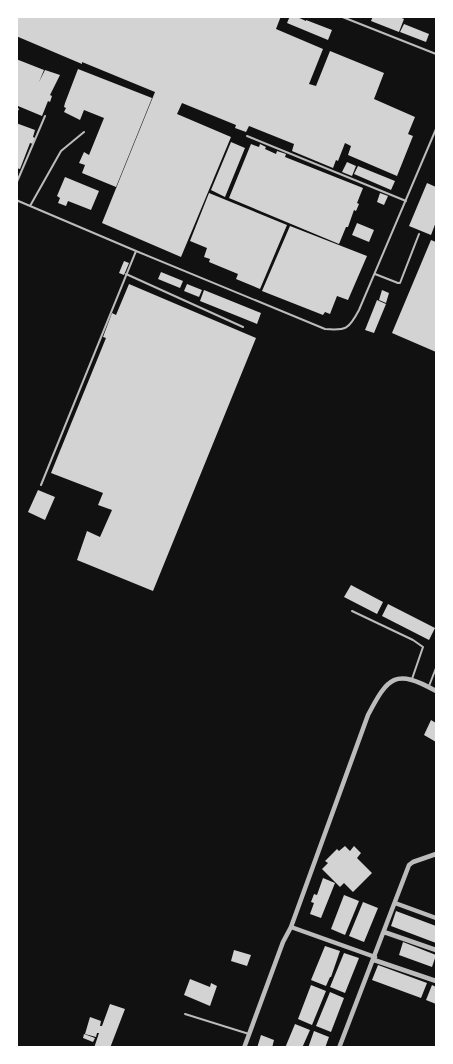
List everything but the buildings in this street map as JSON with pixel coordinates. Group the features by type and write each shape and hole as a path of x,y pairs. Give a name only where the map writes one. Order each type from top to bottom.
{"street":[{"path":"244,1047 283,942 291,927 368,715 382,688 389,682 402,677 436,690"},
{"path":"339,1047 409,865 436,854"},
{"path":"395,903 436,918"},
{"path":"291,927 436,981"},
{"path":"384,932 436,950"}],"lane":[{"path":"340,16 436,54"},
{"path":"16,184 45,116"},
{"path":"16,200 325,329 341,331 352,324 436,129"},
{"path":"30,206 62,151 84,132"},
{"path":"247,136 406,201"},
{"path":"431,141 436,143"},
{"path":"375,274 400,283 419,234"},
{"path":"41,485 136,251"},
{"path":"126,274 243,327"},
{"path":"352,611 423,647 412,679"},
{"path":"429,686 436,668"},
{"path":"184,1014 249,1034"}]}
